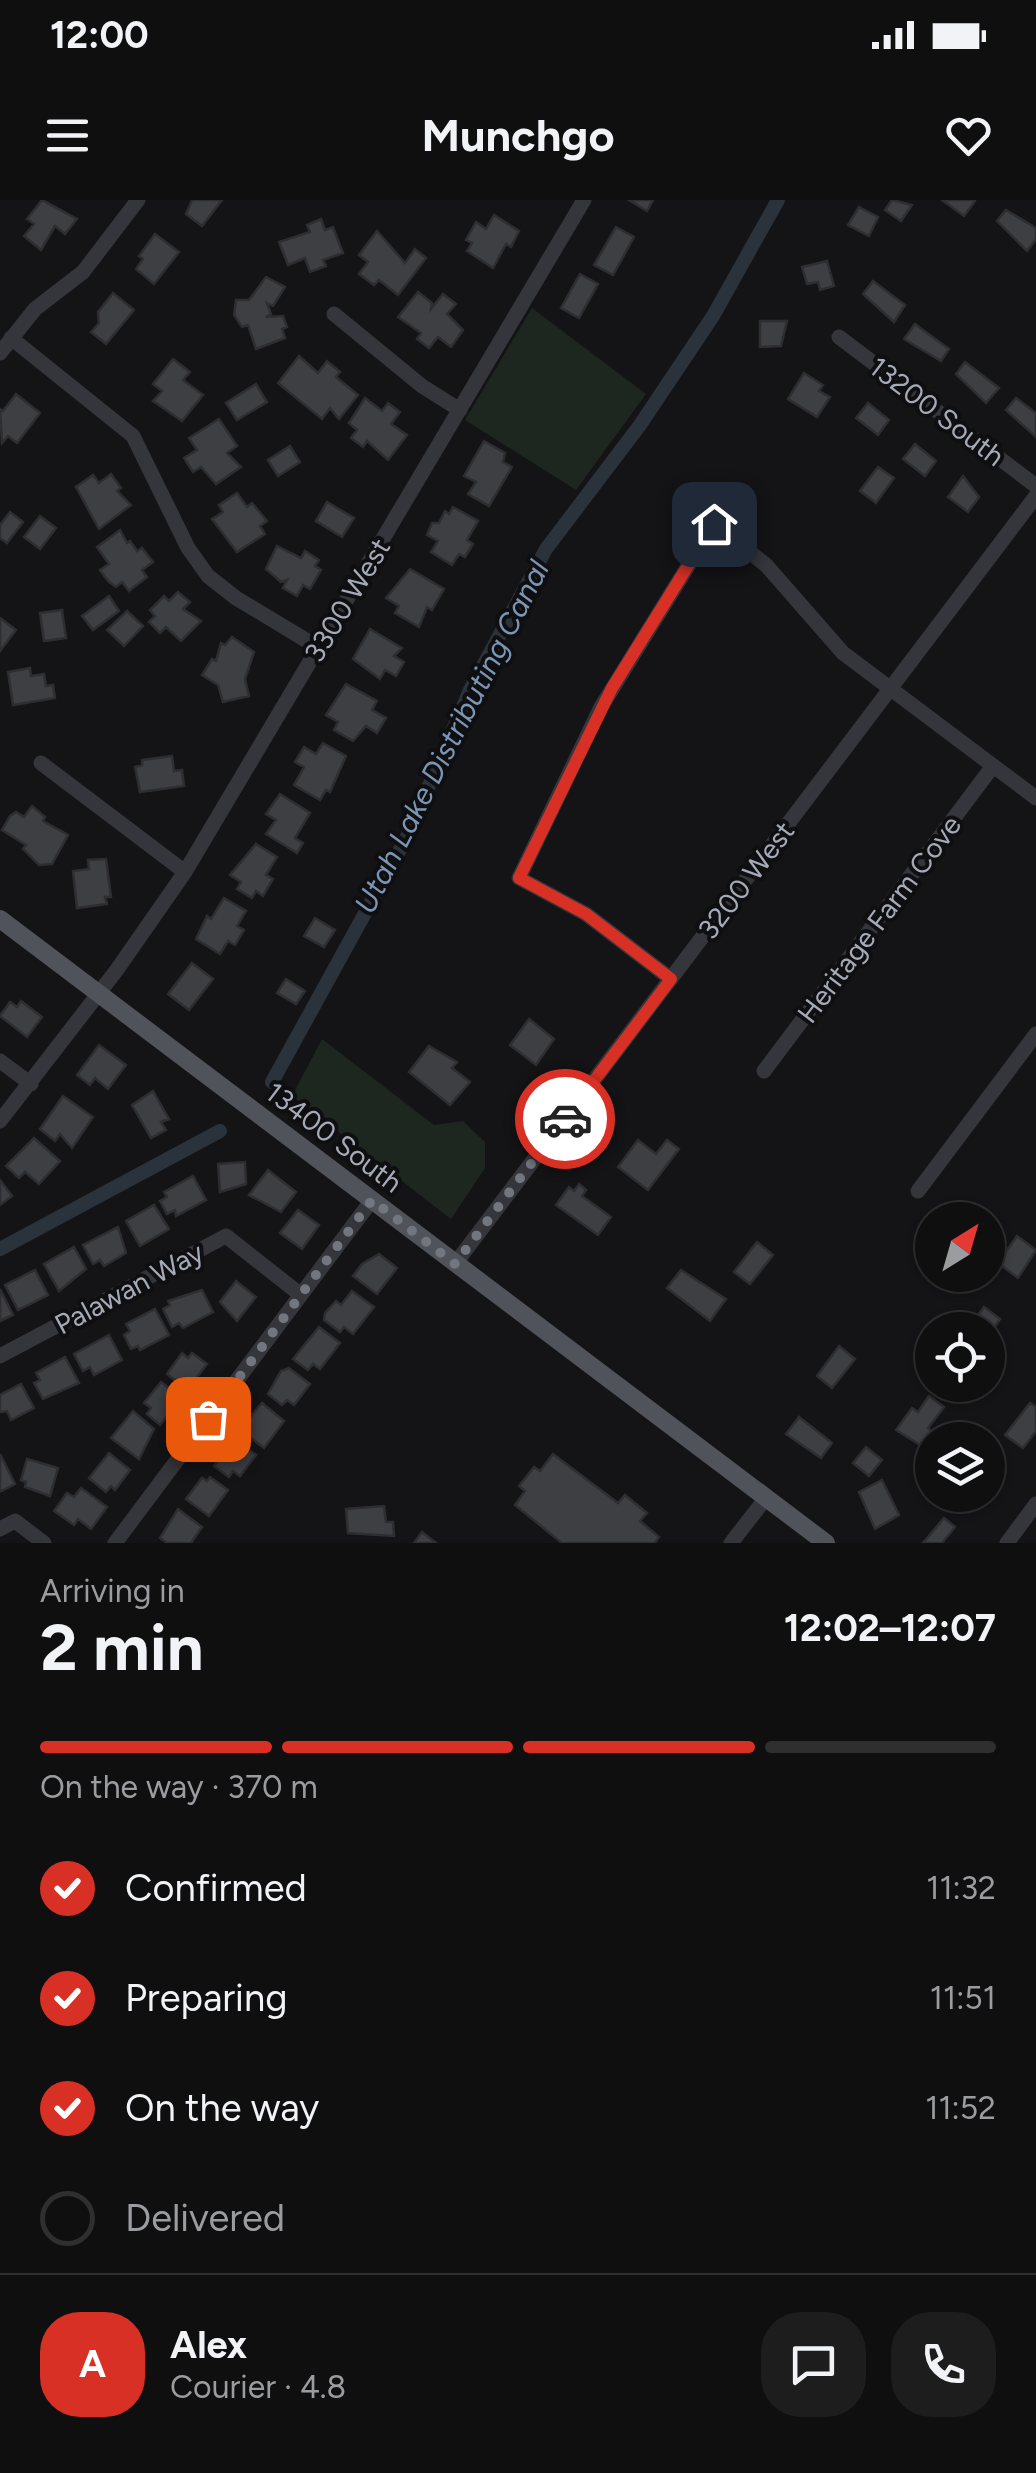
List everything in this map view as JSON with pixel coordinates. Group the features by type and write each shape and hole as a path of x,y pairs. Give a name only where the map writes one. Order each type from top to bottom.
{"main road":[{"name":"13400 South","path":"0,919 826,1543"}],"street":[{"path":"0,353 35,308 83,272 138,200"},
{"name":"3300 West","path":"0,1121 185,872 584,200"},
{"path":"334,314 422,386 460,410"},
{"name":"13200 South","path":"838,337 1036,486"},
{"path":"11,338 133,436 188,548 208,576 236,598 318,648"},
{"name":"3200 West","path":"455,1264 1036,496"},
{"path":"671,979 586,914 519,878 615,682 714,524 766,565 825,637 1036,798"},
{"path":"41,763 185,872"},
{"name":"Heritage Farm Cove","path":"764,1071 994,766"},
{"path":"918,1191 1036,1034"},
{"path":"0,1060 31,1084"},
{"path":"114,1543 372,1200"},
{"name":"Palawan Way","path":"0,1356 226,1236 301,1294"},
{"path":"731,1543 766,1498"},
{"path":"1007,1543 1036,1504"},
{"path":"0,1529 15,1521 44,1543"}],"shaded area":[{"path":"532,308 646,394 576,490 465,420"},
{"path":"322,1039 434,1125 463,1121 485,1142 485,1168 451,1219 292,1096"}],"building":[{"path":"42,200 77,219 65,234 55,226 41,250 24,236 34,224 27,219"},
{"path":"192,200 222,200 202,226 186,214"},
{"path":"629,200 653,200 647,211"},
{"path":"892,200 912,205 901,221 885,210"},
{"path":"942,200 974,200 975,201 964,216"},
{"path":"859,207 878,217 869,236 848,225"},
{"path":"1006,210 1036,228 1036,239 1027,251 997,221"},
{"path":"494,215 519,231 511,247 506,244 493,268 467,251 472,243 466,240 476,222 486,229"},
{"path":"321,219 325,230 333,227 343,253 323,260 326,266 310,272 305,258 288,265 279,242 310,232 307,225"},
{"path":"616,227 634,237 613,275 594,265"},
{"path":"377,231 405,263 415,249 426,258 398,295 379,280 374,285 359,274 368,262 359,255"},
{"path":"155,234 179,252 154,284 136,269 143,259 139,256"},
{"path":"827,261 834,286 820,290 818,282 807,284 802,267"},
{"path":"580,274 598,284 579,318 561,308"},
{"path":"266,277 285,287 273,306 267,303 271,314 266,317 283,316 287,327 282,329 285,338 256,349 248,325 242,327 234,315 236,300 249,300"},
{"path":"873,281 905,305 894,322 863,294"},
{"path":"418,292 432,303 431,309 443,294 456,304 447,314 463,330 451,347 438,337 429,348 417,339 421,333 398,317"},
{"path":"113,293 134,310 106,344 91,332 99,323 98,312"},
{"path":"760,321 787,321 781,346 760,347"},
{"path":"915,324 949,349 941,361 904,339"},
{"path":"299,356 318,373 327,361 340,372 336,377 358,395 339,419 330,408 322,419 278,383"},
{"path":"173,359 190,372 183,380 203,395 182,421 153,401 162,391 153,384"},
{"path":"965,362 999,388 986,403 956,374"},
{"path":"804,373 823,385 819,391 830,397 817,417 788,399"},
{"path":"256,384 267,402 237,420 226,403"},
{"path":"16,394 40,413 17,443 8,436 2,443 0,409 3,411"},
{"path":"365,398 382,411 388,403 400,412 391,424 407,435 388,460 367,441 363,447 351,438 357,430 349,423"},
{"path":"1016,398 1036,413 1036,437 1006,410"},
{"path":"868,403 889,420 878,435 856,418"},
{"path":"219,419 237,446 227,453 241,467 216,484 201,467 193,472 184,458 197,450 189,438"},
{"path":"484,441 505,453 503,462 512,467 489,506 468,494 476,482 464,476"},
{"path":"915,444 936,461 925,476 903,459"},
{"path":"290,446 300,462 278,476 268,460"},
{"path":"878,467 894,478 876,503 860,491"},
{"path":"111,474 121,488 117,491 131,505 99,529 76,487 93,475 99,483"},
{"path":"963,476 979,497 968,512 948,497"},
{"path":"237,493 247,507 252,503 267,521 260,526 265,534 237,552 212,519 223,512 219,505"},
{"path":"327,502 354,518 342,537 316,521"},
{"path":"453,507 478,521 467,540 473,544 465,557 459,554 452,565 431,552 438,541 427,535 432,523 439,523 445,511 449,514"},
{"path":"10,512 23,522 7,543 0,538 0,525"},
{"path":"40,516 56,528 40,549 24,537"},
{"path":"120,530 127,543 130,541 137,551 142,548 153,562 142,570 147,577 129,591 122,582 116,587 100,570 109,564 97,547"},
{"path":"277,546 301,558 305,551 319,560 315,566 321,570 310,589 303,585 297,596 283,588 287,580 281,582 266,569"},
{"path":"410,569 444,589 432,610 427,607 419,627 395,613 399,606 386,598"},
{"path":"178,592 190,602 183,609 201,621 181,641 166,627 160,633 149,622 155,616 150,610 164,596 169,601"},
{"path":"109,596 119,611 93,630 82,616"},
{"path":"62,610 66,638 44,641 40,613"},
{"path":"127,611 143,626 124,646 107,630"},
{"path":"0,618 16,630 0,651"},
{"path":"370,629 402,648 394,656 404,662 396,676 385,670 380,679 353,659"},
{"path":"232,637 254,652 245,679 249,696 223,702 218,685 202,675 212,659 216,661 221,643 225,645"},
{"path":"30,668 31,676 44,674 46,686 53,685 55,698 13,705 8,672"},
{"path":"346,684 377,701 372,710 386,718 377,733 366,726 353,741 334,730 338,722 326,715"},
{"path":"323,743 346,756 330,792 326,790 320,800 294,785 304,767 295,762 304,747 316,754"},
{"path":"172,756 174,771 182,770 184,786 140,792 135,767 142,765 142,760"},
{"path":"280,794 310,813 295,838 303,843 297,853 266,834 276,820 266,814"},
{"path":"32,806 45,817 43,821 68,835 52,864 39,865 23,849 26,845 2,830 10,816 16,812 24,817"},
{"path":"256,844 277,857 266,875 273,879 263,896 256,891 252,898 237,889 241,882 230,875"},
{"path":"106,859 111,897 105,897 107,904 77,908 73,871 89,869 88,860"},
{"path":"224,898 246,911 237,926 244,930 235,945 228,941 220,954 196,939 207,916 211,919"},
{"path":"315,918 335,930 324,947 304,936"},
{"path":"192,963 213,979 189,1010 168,994"},
{"path":"286,979 305,991 296,1004 277,993"},
{"path":"21,1001 42,1017 27,1037 0,1016 10,1002 17,1007"},
{"path":"529,1019 554,1039 536,1065 510,1045"},
{"path":"99,1045 126,1065 108,1089 95,1078 90,1085 77,1075"},
{"path":"429,1046 457,1062 452,1068 470,1082 450,1105 409,1072"},
{"path":"153,1091 169,1119 161,1122 166,1130 151,1138 132,1105"},
{"path":"63,1096 93,1117 72,1148 60,1134 55,1141 40,1129"},
{"path":"34,1138 60,1161 39,1184 25,1172 19,1178 6,1166"},
{"path":"638,1140 656,1154 667,1140 679,1149 648,1190 618,1167"},
{"path":"245,1162 246,1184 220,1192 218,1164"},
{"path":"268,1170 296,1192 281,1212 249,1195"},
{"path":"193,1176 206,1200 176,1216 175,1210 167,1214 160,1201 167,1197 164,1192"},
{"path":"0,1180 12,1196 0,1205"},
{"path":"579,1184 586,1190 582,1196 611,1217 598,1235 556,1205 569,1187 574,1191"},
{"path":"154,1205 169,1229 140,1246 126,1221"},
{"path":"298,1210 319,1225 302,1249 280,1233"},
{"path":"118,1227 126,1253 104,1266 100,1260 93,1264 83,1245"},
{"path":"1017,1236 1036,1250 1018,1278 1005,1268 1005,1253"},
{"path":"757,1242 773,1255 750,1284 734,1272"},
{"path":"74,1247 86,1269 59,1291 44,1264"},
{"path":"379,1254 397,1268 377,1294 353,1276 362,1264"},
{"path":"35,1270 48,1295 18,1310 5,1285"},
{"path":"681,1270 726,1299 710,1321 667,1288"},
{"path":"236,1281 256,1297 237,1321 220,1302"},
{"path":"0,1289 13,1315 0,1321"},
{"path":"202,1290 213,1312 183,1328 179,1323 172,1327 163,1309 170,1305 168,1301"},
{"path":"352,1291 374,1307 353,1334 344,1327 340,1332 324,1320 336,1301 341,1305"},
{"path":"155,1309 169,1335 140,1350 138,1346 131,1349 124,1335 130,1331 126,1324"},
{"path":"319,1327 340,1343 320,1369 313,1364 308,1370 293,1359"},
{"path":"109,1335 122,1360 94,1375 90,1367 83,1371 74,1354"},
{"path":"839,1346 855,1359 832,1388 817,1376"},
{"path":"182,1353 188,1358 192,1353 207,1364 187,1390 167,1374"},
{"path":"65,1357 79,1383 43,1399 34,1383 40,1380 36,1373"},
{"path":"289,1368 310,1384 294,1405 287,1400 282,1405 268,1394 281,1371"},
{"path":"161,1382 182,1398 160,1425 147,1414 151,1408 144,1403"},
{"path":"21,1384 34,1408 11,1420 7,1411 0,1412 0,1395"},
{"path":"925,1402 937,1402 944,1407 933,1422 915,1422 915,1442 896,1430 912,1408 918,1412"},
{"path":"262,1403 284,1421 264,1448 239,1429"},
{"path":"1030,1403 1036,1407 1036,1431 1023,1448 1005,1435"},
{"path":"133,1411 154,1429 139,1459 111,1438"},
{"path":"799,1417 832,1443 821,1458 786,1434"},
{"path":"235,1439 256,1455 240,1476 233,1471 229,1477 214,1466"},
{"path":"866,1447 882,1460 869,1476 853,1463"},
{"path":"109,1453 130,1470 115,1490 111,1486 106,1492 89,1478"},
{"path":"0,1454 15,1484 1,1491 0,1489"},
{"path":"553,1454 618,1503 625,1495 647,1513 640,1521 659,1537 655,1543 562,1543 515,1505 525,1491 519,1486 534,1467 540,1471"},
{"path":"27,1459 58,1468 50,1496 25,1487 26,1482 21,1480"},
{"path":"210,1477 228,1490 209,1516 186,1499 202,1478 207,1481"},
{"path":"882,1480 899,1515 875,1529 859,1492"},
{"path":"81,1488 107,1507 91,1529 78,1519 74,1525 54,1511 67,1493 74,1497"},
{"path":"384,1506 386,1522 393,1522 394,1536 348,1533 346,1509"},
{"path":"178,1509 202,1527 191,1543 167,1543 160,1538"},
{"path":"944,1518 955,1527 942,1543 923,1543"},
{"path":"422,1532 436,1543 414,1543"}],"waterway":[{"name":"Utah Lake Distributing Canal","path":"272,1082 407,837 470,690 546,549 640,425 713,316 778,200"},
{"name":"Utah Lake Distributing Canal","path":"0,1249 220,1131"}],"way so far":[{"path":"208,1419 372,1200 455,1264 565,1119"}],"route":[{"path":"565,1119 671,979 586,914 519,878 601,707 714,524"}]}
